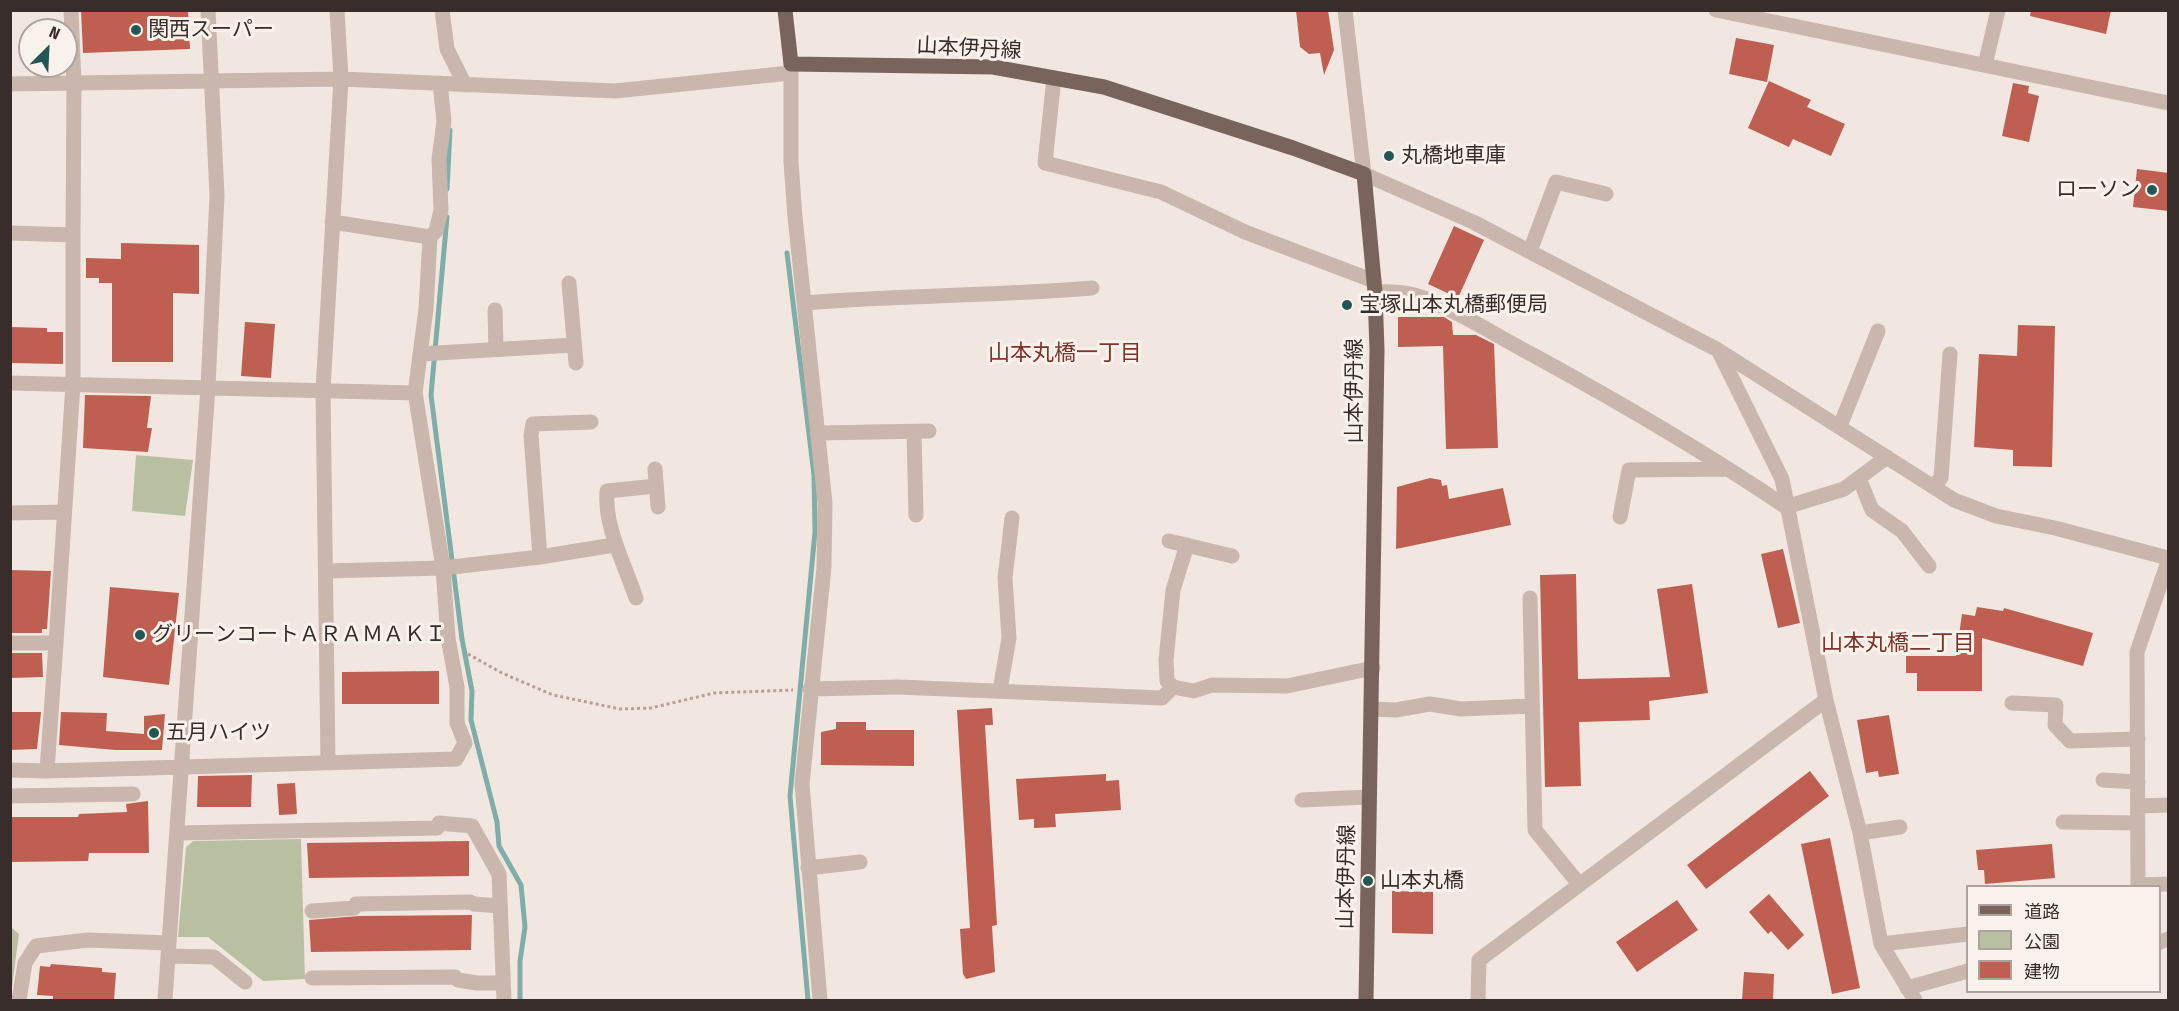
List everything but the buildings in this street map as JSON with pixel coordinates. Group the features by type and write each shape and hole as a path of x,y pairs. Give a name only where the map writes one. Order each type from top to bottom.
{"main road":[{"path":"785,10 790,69"},
{"name":"山本伊丹線","path":"790,69 993,67 1054,78 1115,90 1283,144 1364,174 1377,350 1366,1000"}],"street":[{"path":"46,771 73,384 74,84 71,10"},
{"path":"165,1000 208,387 217,195 208,10"},
{"path":"328,762 323,390 341,79 337,10"},
{"path":"442,10 447,49 465,85"},
{"path":"1346,10 1364,174 1463,217 1718,350 1954,500 1996,516 2055,528 2169,560 2137,652 2138,885"},
{"path":"1985,65 1998,10"},
{"path":"1719,11 2169,103"},
{"path":"10,84 341,79 615,91 790,69 790,162 819,433 826,528 802,784 820,1000"},
{"path":"1054,78 1045,163 1161,192 1245,232 1374,286 1423,298 1457,314 1597,391 1728,469 1786,507"},
{"path":"10,770 46,771 456,759 465,743 457,723 457,687 451,656 443,568 415,392 426,309 430,237 436,231 441,210 438,159 444,122 440,83"},
{"path":"1530,251 1556,182 1606,194"},
{"path":"332,222 430,237"},
{"path":"10,233 73,235"},
{"path":"569,283 576,363"},
{"path":"805,303 894,296 1005,295 1092,288"},
{"path":"495,310 496,349"},
{"path":"1840,426 1878,331"},
{"path":"420,354 574,345"},
{"path":"1718,350 1782,479 1826,700 1860,833 1881,944 1911,994 1966,972"},
{"path":"1933,486 1941,478 1950,354"},
{"path":"10,383 415,392"},
{"path":"532,408 531,435 540,557"},
{"path":"533,424 591,422"},
{"path":"819,433 922,432 911,507"},
{"path":"1786,507 1844,489 1887,457"},
{"path":"655,469 658,507"},
{"path":"1620,517 1629,470 1728,469"},
{"path":"1859,478 1872,510 1902,531 1929,566"},
{"path":"636,598 620,551 614,545 607,492 656,486"},
{"path":"10,513 64,512"},
{"path":"1000,690 1009,638 1005,578 1012,518"},
{"path":"1169,541 1232,556"},
{"path":"326,571 443,568 540,557 614,545"},
{"path":"1187,545 1173,590 1166,660 1167,681 1173,687 1194,691 1212,684 1287,686 1373,668"},
{"path":"1530,598 1535,830 1579,884"},
{"path":"10,643 56,643"},
{"path":"810,689 898,687 1162,698 1173,687"},
{"path":"2012,703 2056,699 2055,725 2070,741 2138,739"},
{"path":"1478,1000 1479,960 1826,700"},
{"path":"1372,709 1396,710 1430,704 1461,709 1531,706"},
{"path":"2103,780 2138,782"},
{"path":"10,796 133,794"},
{"path":"1302,800 1369,797"},
{"path":"2138,806 2169,806"},
{"path":"2063,822 2138,823"},
{"path":"177,833 437,828 439,823 472,826 499,873 504,1000"},
{"path":"1860,833 1900,827"},
{"path":"808,868 860,862"},
{"path":"2154,885 2169,884"},
{"path":"312,911 354,908 356,904 470,902 500,906"},
{"path":"1881,944 1966,934"},
{"path":"19,1000 25,963 36,946 88,940 214,957 245,982"},
{"path":"312,978 455,976 458,980 477,983 503,983"}],"path":[{"path":"451,656 467,654 502,673 553,695 620,709 651,708 714,693 810,689"}],"green space":[{"path":"136,455 193,460 185,516 132,511"},
{"path":"301,839 305,979 263,981 208,937 178,937 186,847 193,841"},
{"path":"11,927 19,934 11,995"}],"waterway":[{"path":"447,189 450,130"},
{"path":"447,217 431,395 462,639 472,691 471,720 497,822 499,846 521,885 525,927 520,961 520,1000"},
{"path":"787,253 814,475 815,532 790,796 808,1000"}],"place":[{"name":"関西スーパー","path":"136,30"},
{"name":"丸橋地車庫","path":"1389,156"},
{"name":"ローソン","path":"2152,190"},
{"name":"宝塚山本丸橋郵便局","path":"1347,305"},
{"name":"グリーンコートＡＲＡＭＡＫＩ","path":"140,635"},
{"name":"五月ハイツ","path":"154,733"},
{"name":"山本丸橋","path":"1368,881"}],"district":[{"name":"山本丸橋一丁目","path":"1065,354"},
{"name":"山本丸橋二丁目","path":"1898,644"}]}
